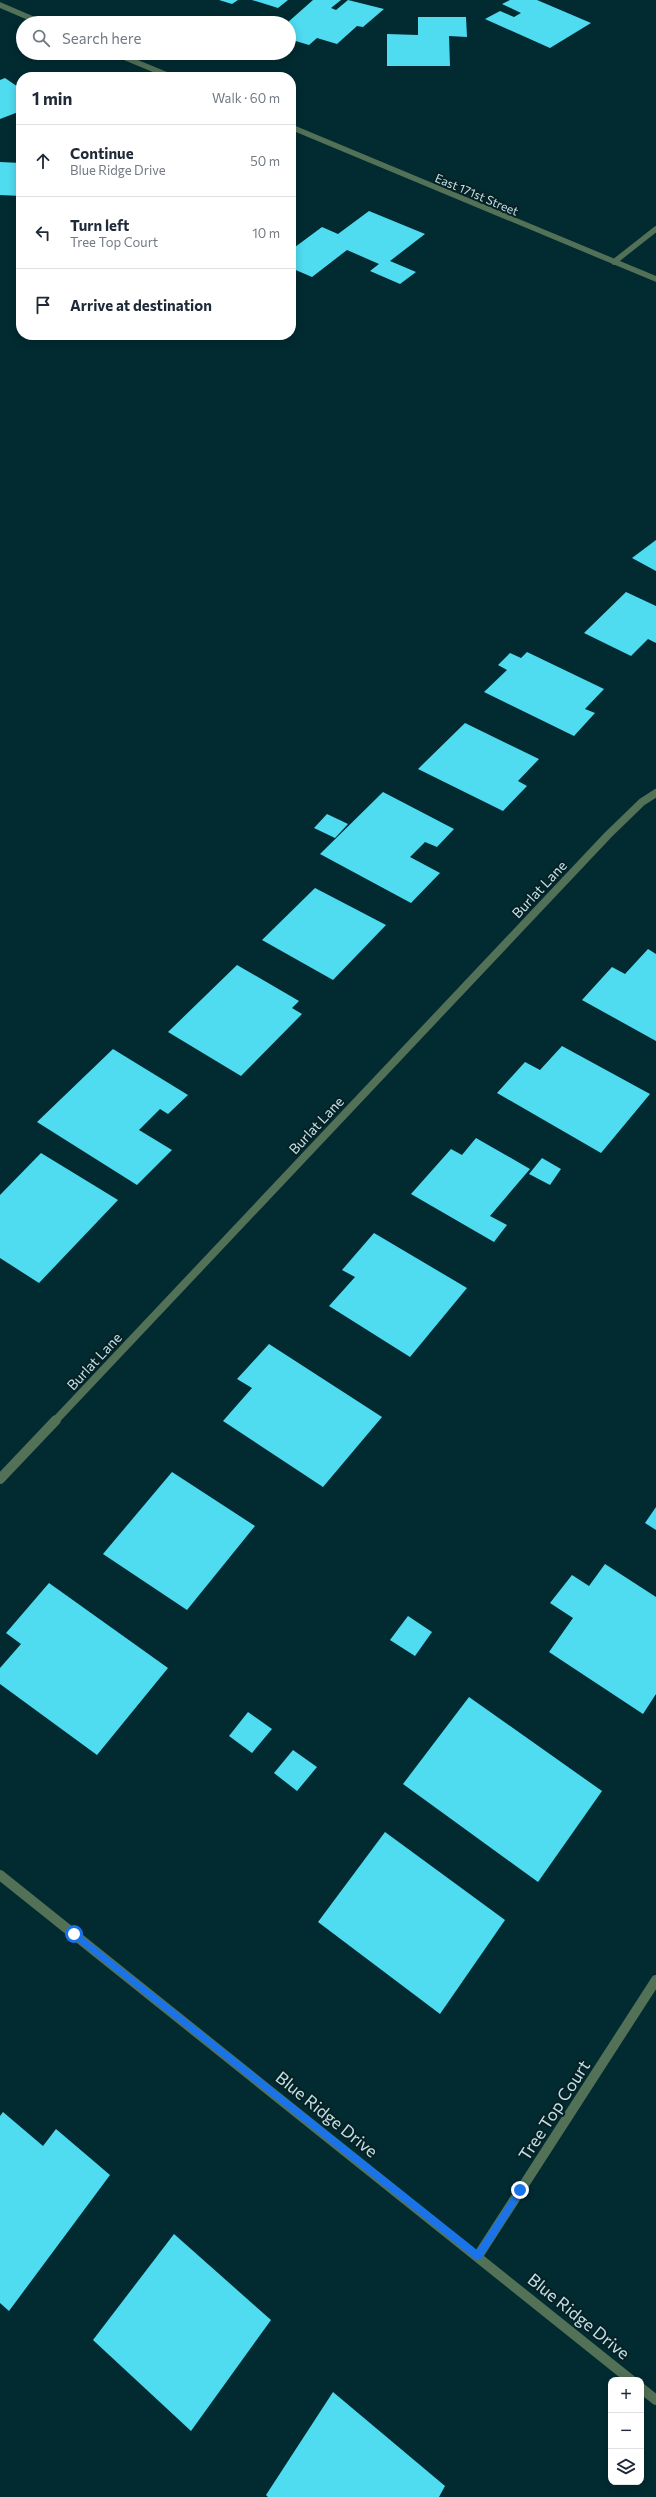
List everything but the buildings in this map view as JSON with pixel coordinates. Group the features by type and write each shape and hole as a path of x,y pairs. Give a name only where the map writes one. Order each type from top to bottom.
{"street":[{"path":"0,5 26,16"},
{"path":"131,60 160,72"},
{"name":"East 171st Street","path":"296,129 656,279"},
{"path":"614,262 656,229"},
{"name":"Burlat Lane","path":"0,1479 608,835 642,802 656,793"},
{"name":"Blue Ridge Drive","path":"0,1875 627,2377"},
{"name":"Tree Top Court","path":"478,2256 656,1980"},
{"path":"644,2390 656,2400"}],"route":[{"path":"74,1934 478,2256 520,2190"}]}
